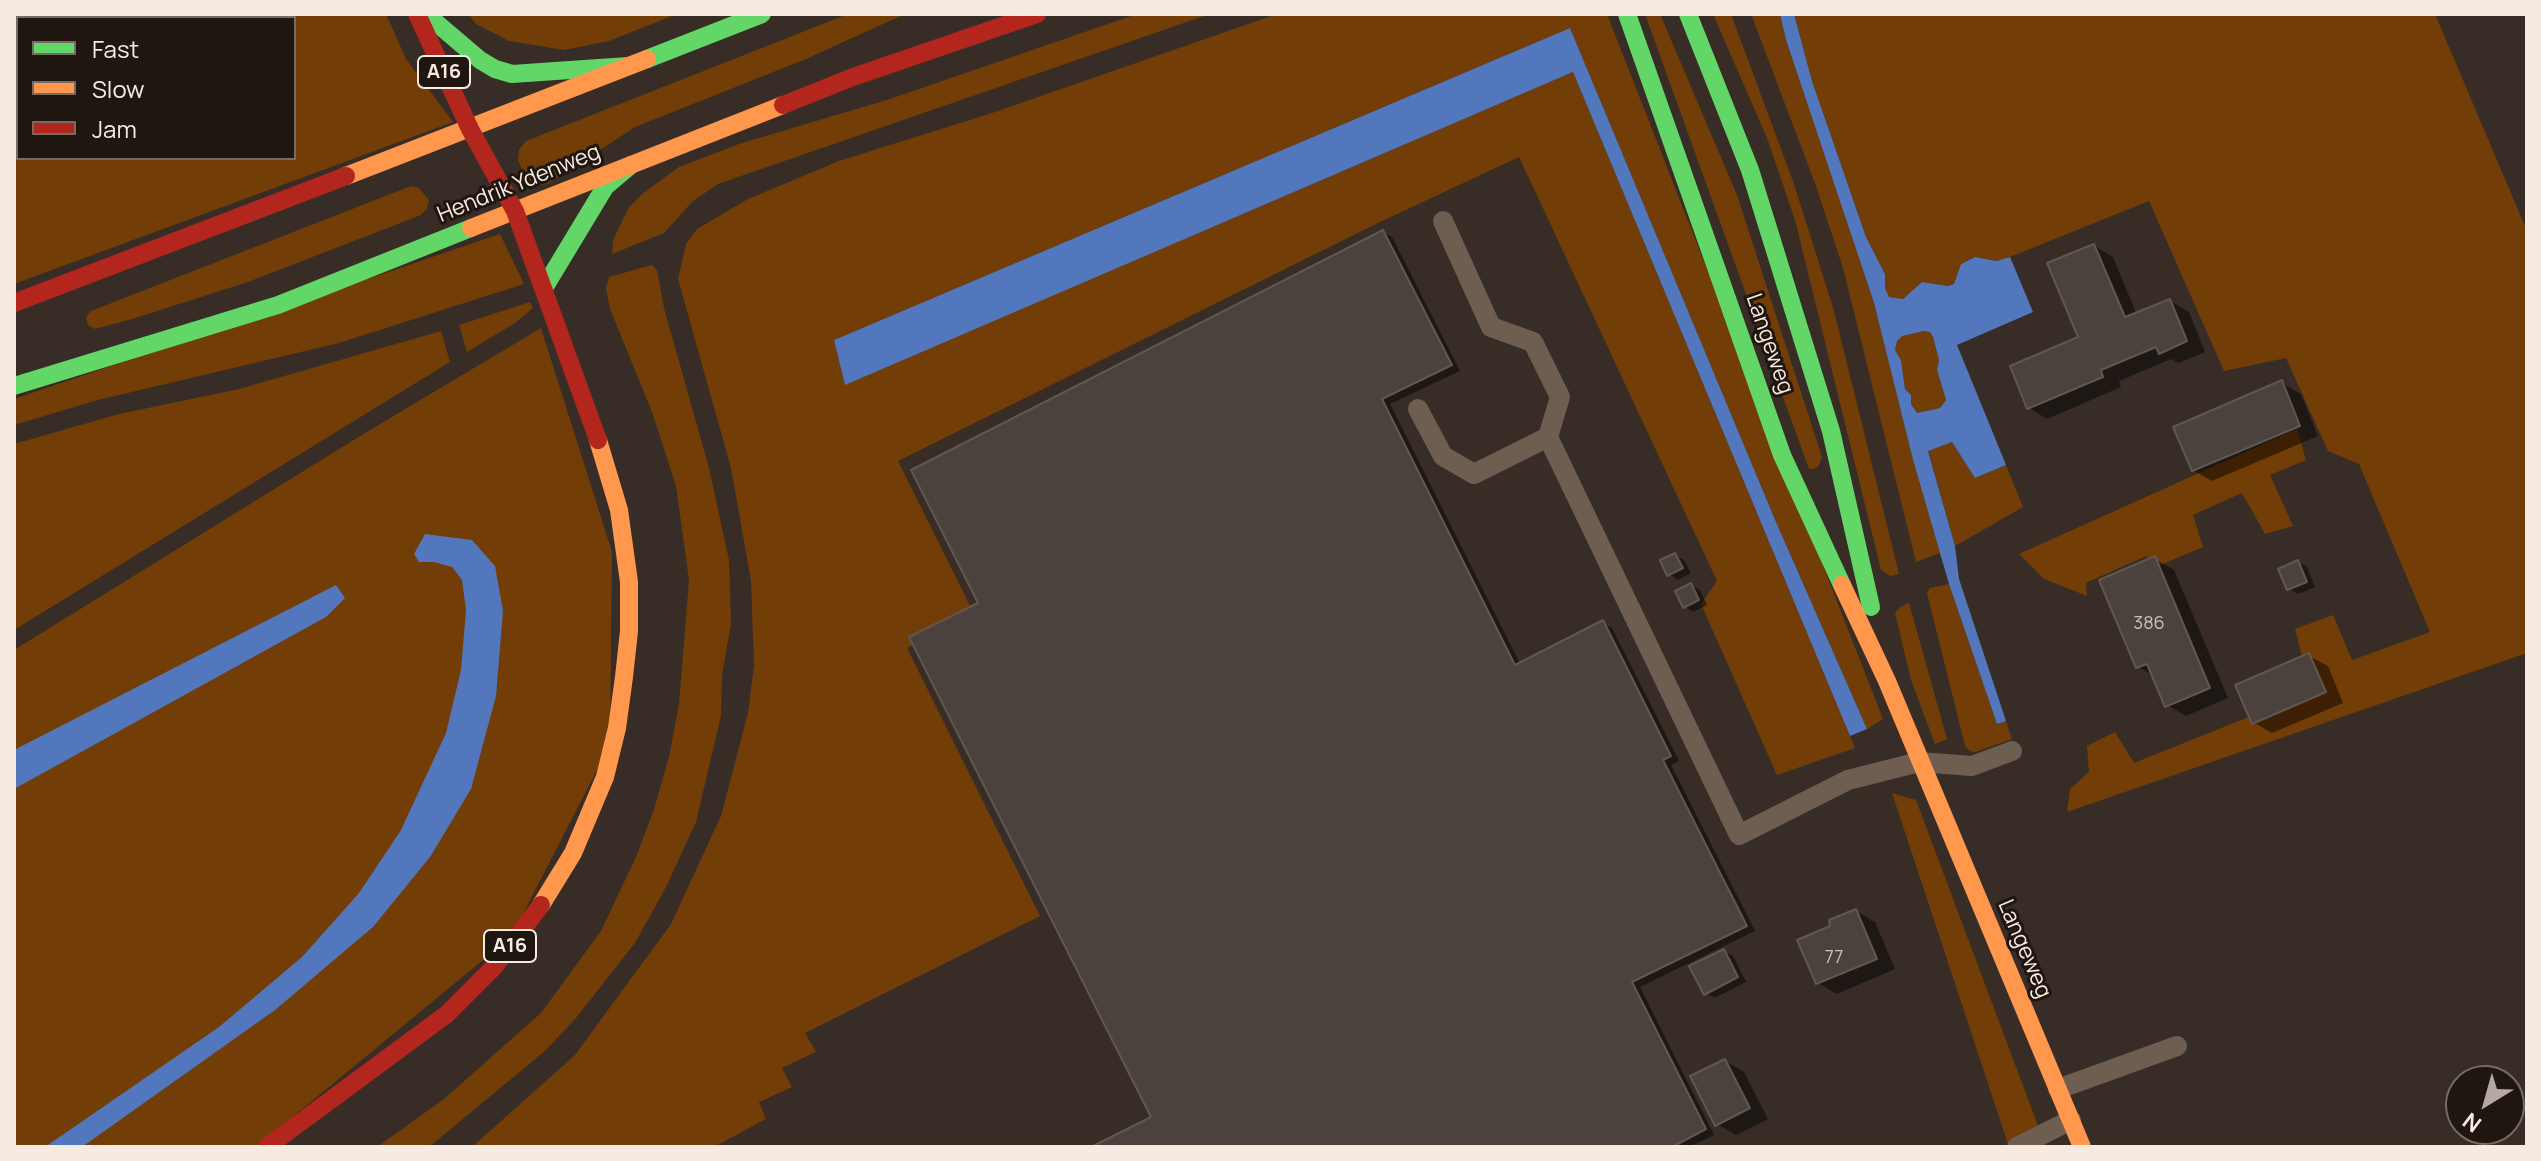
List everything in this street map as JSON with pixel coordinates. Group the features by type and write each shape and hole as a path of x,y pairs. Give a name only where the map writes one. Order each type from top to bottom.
{"main road":[{"name":"A16","path":"267,1147 447,1014 494,967 533,917 573,853 605,777 617,728 624,677 629,631 629,582 615,497 604,457 515,211 470,129 417,14"},
{"name":"A16","path":"426,14 480,60 512,74 628,66"},
{"path":"14,303 762,14"},
{"name":"Hendrik Ydenweg","path":"14,386 278,305 853,77 1037,14"},
{"name":"Langeweg","path":"1627,14 1782,455 1887,681 2082,1147"},
{"name":"Langeweg","path":"1688,14 1750,170 1831,431 1851,508 1887,681"},
{"path":"544,288 605,187 631,165"}],"lane":[{"path":"1443,221 1491,327 1533,342 1560,397 1548,437 1739,835 1848,780 1919,762 1972,766 2012,751"},
{"path":"1418,409 1443,456 1474,474 1548,437"},
{"path":"2058,1089 2177,1046"},
{"path":"2017,1147 2071,1120"}],"shaded area":[{"path":"386,14 406,59 453,122 14,284 16,73 16,160 296,160 296,16 114,16"},
{"path":"468,14 677,14 609,41 564,50 509,41 476,24"},
{"path":"848,14 905,14 806,59 635,127 548,184 539,185 527,180 518,160 519,150 526,141"},
{"path":"1137,14 1210,14 718,184 693,201 664,233 612,254 613,240 628,209 642,194 679,167 739,144 890,99"},
{"path":"1277,14 1607,14 1883,719 1867,729 1776,522 1570,28 834,340 845,384 1573,72 1855,748 1777,775 1701,604 1717,581 1519,157 1378,223 898,461 974,614 907,648 1040,916 805,1033 816,1052 782,1068 792,1087 759,1102 766,1119 714,1147 472,1147 575,1055 671,924 721,816 748,713 754,665 751,581 731,468 678,279 686,244 697,229 748,199 839,161 992,113"},
{"path":"1645,14 1660,14 1737,195 1822,457 1818,467 1813,469 1809,469"},
{"path":"1713,14 1731,14 1794,184 1834,311 1899,574 1890,576 1881,570 1795,220 1767,138"},
{"path":"1751,14 1780,14 1874,303 1940,553 1916,562 1843,268 1816,186"},
{"path":"1794,14 2435,14 2527,231 2527,653 2067,812 2070,789 2089,772 2087,746 2115,732 2134,763 2261,712 2305,667 2295,629 2333,615 2352,660 2430,632 2359,464 2328,451 2286,358 2224,371 2149,201 2010,257 1996,261 1975,257 1961,264 1954,284 1923,282 1903,299 1889,297 1885,274 1866,237 1812,81"},
{"path":"411,186 419,188 429,200 421,215 248,282 95,329 88,325 86,317 91,311"},
{"path":"500,234 524,284 339,343 98,400 14,425 14,399"},
{"path":"652,265 657,270 664,308 709,468 729,560 731,624 722,675 721,716 696,822 666,887 635,943 576,1018 545,1051 429,1147 377,1147 444,1099 541,1013 601,931 636,857 654,809 669,757 679,704 689,580 676,486 652,412 610,309 606,288 609,277"},
{"path":"530,302 533,308 515,323 467,352 459,325"},
{"path":"541,328 612,552 610,745 511,937 256,1147 14,1147 14,650"},
{"path":"441,331 450,362 14,630 14,444 119,414 239,389"},
{"path":"1931,332 1933,337 1939,360 1937,370 1946,400 1940,408 1917,413 1911,404 1911,395 1905,389 1901,360 1895,350 1902,335"},
{"path":"2297,429 2306,460 2270,475 2293,526 2265,534 2242,493 2193,515 2203,547 2158,566 2146,556 2086,583 2087,596 2044,579 2019,554"},
{"path":"1952,442 1975,478 2006,465 2023,507 1955,546 1928,450"},
{"path":"1949,584 1997,724 2006,721 2012,739 1975,752 1965,746 1927,593 1930,588"},
{"path":"1909,603 1947,739 1935,744 1911,680 1895,613"},
{"path":"1892,793 1916,800 2046,1147 2009,1147"}],"water":[{"path":"1780,14 1794,14 1812,81 1866,237 1885,274 1889,297 1903,299 1922,282 1954,284 1961,264 1975,257 1996,261 2010,257 2033,312 1957,345 2006,465 1975,478 1952,442 1928,451 1955,546 1959,579 2006,721 1997,724 1949,584 1913,460 1874,303","holes":["1930,332 1946,400 1940,408 1917,413 1911,404 1911,395 1905,389 1901,360 1895,350 1902,336"]},
{"path":"1570,28 1776,522 1867,729 1850,736 1573,72 845,385 834,340"},
{"path":"425,534 472,540 495,566 503,611 496,696 471,789 430,857 373,927 275,1010 82,1147 45,1147 219,1027 302,957 359,893 401,830 446,733 461,670 466,610 462,580 452,567 419,562 414,554"},
{"path":"336,585 345,598 326,617 14,789 14,750"}],"building":[{"path":"1383,230 1452,365 1382,399 1515,665 1603,620 1671,756 1663,760 1747,926 1632,982 1706,1129 1672,1147 1091,1147 1151,1117 909,637 978,603 911,470"},
{"path":"2094,244 2125,317 2170,299 2187,341 2159,354 2156,347 2101,370 2103,377 2027,409 2010,366 2078,337 2047,263"},
{"path":"2282,380 2300,426 2192,471 2173,427"},
{"path":"1675,553 1683,568 1667,576 1660,560"},
{"path":"2155,556 2210,688 2165,707 2147,664 2136,668 2099,580"},
{"path":"2298,560 2307,582 2287,590 2278,569"},
{"path":"1691,583 1699,600 1683,608 1675,591"},
{"path":"2309,653 2326,692 2252,724 2235,685"},
{"path":"1856,909 1877,959 1816,984 1797,940 1830,926 1829,920"},
{"path":"1724,949 1738,977 1704,995 1689,966"},
{"path":"1725,1059 1750,1108 1715,1126 1690,1076"}],"traffic: fast":[{"path":"426,14 480,60 512,74 628,66"},
{"path":"647,59 762,14"},
{"path":"1627,14 1782,455 1842,585"},
{"path":"1688,14 1750,170 1831,431 1871,607"},
{"path":"544,288 605,187 631,165"},
{"path":"14,386 278,305 471,228"}],"traffic: slow":[{"path":"346,176 647,59"},
{"path":"471,228 783,105"},
{"path":"541,905 573,853 605,777 617,728 624,677 629,631 629,582 619,510 598,440"},
{"path":"1842,585 1887,681 2082,1147"}],"traffic: jam":[{"path":"417,14 470,129 515,211 598,440"},
{"path":"783,105 853,77 1037,14"},
{"path":"14,303 346,176"},
{"path":"267,1147 447,1014 494,967 541,905"}]}
